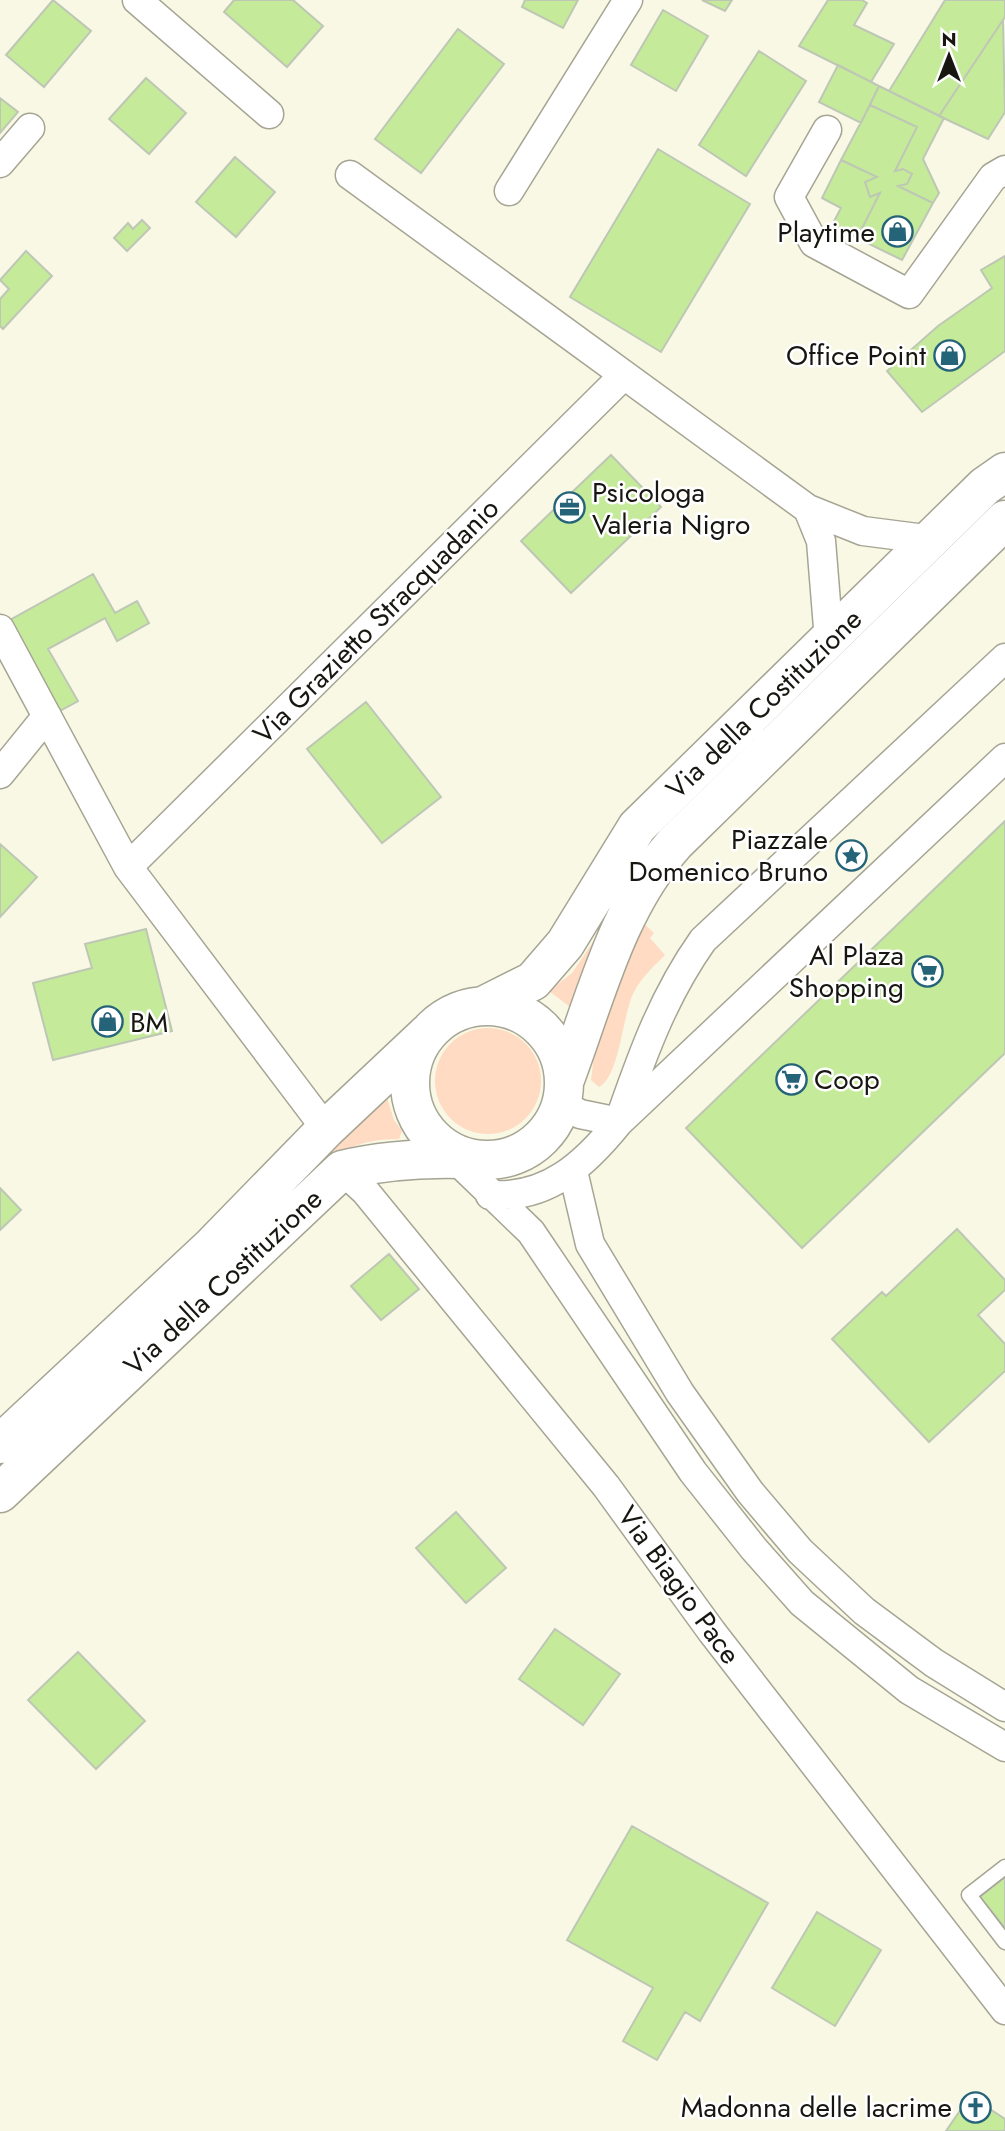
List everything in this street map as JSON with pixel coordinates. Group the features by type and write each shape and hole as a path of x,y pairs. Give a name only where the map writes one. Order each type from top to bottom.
{"main road":[{"name":"Via della Costituzione","path":"483,1006 533,981 565,944 637,827 933,540 985,486 1005,472"},
{"name":"Via della Costituzione","path":"569,1100 629,907 651,870 1005,520"},
{"path":"483,1006 504,1008 523,1015 540,1027 553,1043 561,1062 569,1100 533,1144 505,1158 468,1165 427,1131 416,1113 410,1093 410,1071 417,1050 428,1033 444,1019 463,1010 483,1006"},
{"name":"Via della Costituzione","path":"0,1444 210,1248 326,1129 428,1033"},
{"name":"Via della Costituzione","path":"0,1493 342,1170 376,1162 468,1165"}],"street":[{"path":"137,0 269,114"},
{"path":"509,191 628,0"},
{"path":"0,163 30,128"},
{"path":"827,130 789,197 814,243 909,294 993,177 1005,170"},
{"path":"350,175 808,509 863,531 933,540"},
{"name":"Via Grazietto Stracquadanio","path":"128,867 624,375"},
{"path":"808,509 821,541 829,640"},
{"path":"0,629 128,867 326,1129"},
{"path":"619,1122 652,1028 681,971 703,940 1005,658"},
{"path":"0,774 47,716"},
{"path":"468,1165 530,1193 579,1165 619,1122 1005,758"},
{"path":"569,1100 619,1122"},
{"path":"569,1100 590,1244 680,1393 750,1492 800,1551 864,1611 934,1663 1005,1707"},
{"path":"468,1165 531,1232 693,1472 754,1549 803,1603 909,1690 1005,1747"},
{"name":"Via Biagio Pace","path":"342,1170 365,1191 606,1486 712,1632 1005,2010"}],"lane":[{"path":"1005,1867 969,1895 1005,1942"}],"shaded area":[{"path":"640,920 654,933 650,938 665,955 634,992 612,1071 599,1087 591,1080 596,1040"},
{"path":"597,936 570,1007 549,991 572,973"},
{"path":"488,1028 508,1032 525,1044 537,1061 541,1081 537,1101 525,1118 508,1130 488,1134 468,1130 451,1118 439,1101 435,1081 439,1061 451,1044 468,1032"},
{"path":"382,1098 387,1098 394,1120 402,1131 399,1139 371,1141 348,1148 303,1176"}],"building":[{"path":"53,0 91,31 44,87 6,55"},
{"path":"234,0 293,0 323,26 287,67 224,12"},
{"path":"525,0 578,0 563,28 522,7"},
{"path":"702,0 732,0 725,11"},
{"path":"828,0 862,0 867,3 854,25 894,44 871,82 799,46"},
{"path":"945,0 1005,0 1005,17 939,116 889,91"},
{"path":"663,10 708,36 676,91 631,65"},
{"path":"1003,20 1005,112 988,139 939,116"},
{"path":"458,29 504,64 421,173 375,139"},
{"path":"759,51 806,81 746,176 699,145"},
{"path":"838,65 879,86 861,123 819,102"},
{"path":"146,78 186,113 149,154 109,119"},
{"path":"879,86 944,118 923,159 939,193 933,203 898,186 907,184 912,174 903,169 895,171 917,127 870,105"},
{"path":"0,98 18,112 0,133"},
{"path":"870,105 917,127 895,171 903,169 912,174 907,184 898,186 933,203 902,260 857,238 880,193 870,197 865,182 877,177 841,160"},
{"path":"658,149 750,204 661,352 570,297"},
{"path":"235,157 275,192 236,237 196,202"},
{"path":"841,160 877,177 865,182 870,197 880,193 857,238 832,225 841,208 822,198"},
{"path":"142,220 150,228 127,251 114,238 128,223 133,229"},
{"path":"26,251 52,276 3,329 0,326 0,299 9,289 0,280"},
{"path":"1005,256 1005,351 922,412 887,371 938,326 992,288 981,270"},
{"path":"611,455 661,507 571,593 521,541"},
{"path":"93,574 115,613 137,601 149,623 117,641 105,618 48,649 78,701 60,711 10,620"},
{"path":"366,702 441,797 382,843 307,749"},
{"name":"Al Plaza Shopping","path":"1005,821 1005,1053 802,1248 686,1128"},
{"path":"0,844 37,877 0,917"},
{"path":"146,929 172,1031 53,1060 33,983 92,968 85,944"},
{"path":"0,1188 21,1210 0,1230"},
{"path":"957,1229 1005,1280 1005,1290 978,1315 1005,1344 1005,1371 929,1442 832,1339 882,1292 886,1296"},
{"path":"389,1254 419,1289 381,1320 351,1286"},
{"path":"456,1512 506,1568 466,1603 416,1548"},
{"path":"555,1629 620,1674 583,1725 519,1679"},
{"path":"78,1652 145,1721 96,1769 28,1700"},
{"path":"632,1826 768,1903 700,2021 685,2012 657,2060 623,2041 653,1988 567,1940"},
{"path":"1005,1877 1005,1928 980,1897"},
{"path":"817,1912 881,1950 835,2026 772,1988"},
{"name":"Madonna delle lacrime","path":"970,2096 1005,2119 1005,2131 946,2131"}],"place":[{"name":"Playtime","path":"898,232"},
{"name":"Office Point","path":"949,355"},
{"name":"Psicologa Valeria Nigro","path":"569,508"},
{"name":"Piazzale Domenico Bruno","path":"851,855"},
{"name":"Al Plaza Shopping","path":"927,971"},
{"name":"BM","path":"107,1022"},
{"name":"Coop","path":"791,1079"},
{"name":"Madonna delle lacrime","path":"975,2107"}]}
